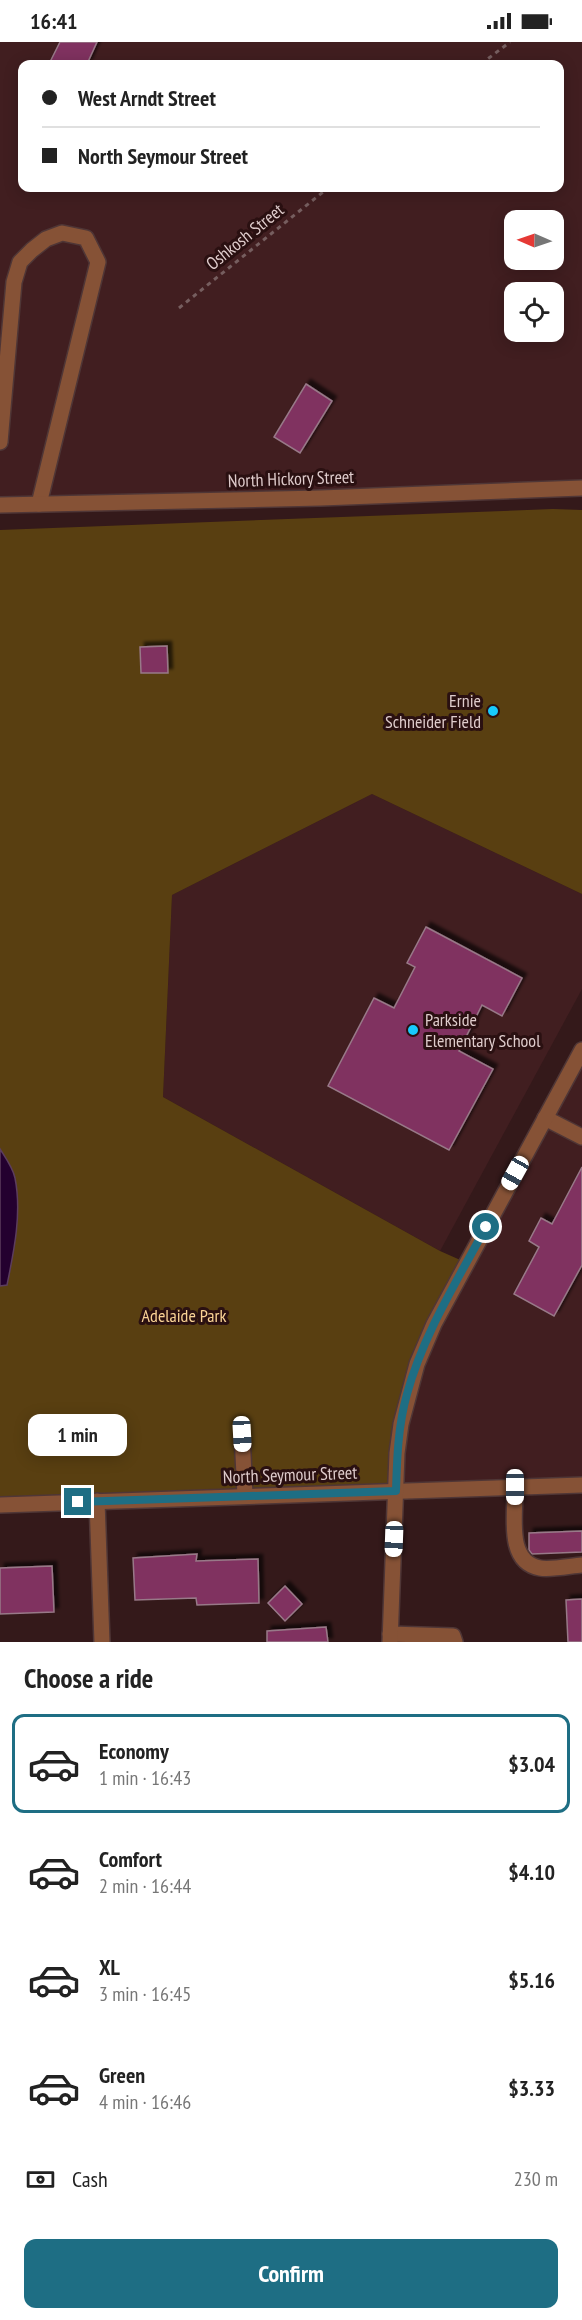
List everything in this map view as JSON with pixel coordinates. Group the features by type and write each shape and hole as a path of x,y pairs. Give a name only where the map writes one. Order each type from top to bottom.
{"street":[{"path":"0,442 14,282 20,262 32,249 62,233 86,238 98,262 39,504"},
{"name":"North Hickory Street","path":"0,505 321,498 582,488"},
{"path":"455,1642 453,1636 390,1638 401,1424 417,1364 434,1324 582,1050"},
{"path":"545,1118 582,1137"},
{"path":"242,1434 245,1496"},
{"name":"North Seymour Street","path":"0,1505 582,1485"},
{"path":"515,1487 516,1546 520,1556 528,1564 539,1568 582,1565"},
{"path":"97,1501 102,1642"}],"path":[{"path":"486,60 510,42"},
{"name":"Oshkosh Street","path":"178,308 323,192"}],"shaded area":[{"path":"0,42 582,42 582,488 0,505"},
{"path":"372,794 582,894 582,989 440,1251 163,1097 172,895"},
{"path":"582,1050 582,1485 396,1491 417,1364"},
{"path":"0,1149 14,1174 18,1205 7,1285 0,1286"}],"green space":[{"name":"Adelaide Park","path":"553,509 582,510 582,894 372,794 172,895 163,1097 440,1251 467,1263 417,1364 396,1491 0,1505 0,530"}],"building":[{"path":"60,42 97,42 89,60 51,60"},
{"path":"306,384 332,401 300,453 274,437"},
{"path":"167,646 168,673 141,673 140,647"},
{"name":"Parkside Elementary School","path":"426,927 522,978 502,1016 482,1005 459,1051 493,1069 449,1150 328,1086 374,998 394,1008 415,967 407,963"},
{"path":"582,1167 582,1265 554,1316 514,1294 539,1247 529,1241 541,1218 552,1224"},
{"path":"582,1531 582,1552 532,1554 529,1550 529,1533"},
{"path":"197,1554 196,1561 258,1559 259,1603 197,1605 196,1598 135,1600 133,1558"},
{"path":"52,1566 54,1612 0,1614 0,1568"},
{"path":"285,1586 302,1604 285,1621 268,1603"},
{"path":"582,1599 582,1642 568,1642 566,1600"},
{"path":"326,1627 328,1642 267,1642 267,1631"}],"place":[{"name":"Ernie Schneider Field","path":"493,711"},
{"name":"Parkside Elementary School","path":"413,1030"}],"route":[{"path":"78,1502 396,1491 397,1453 401,1424 417,1364 434,1324 486,1227"}]}
